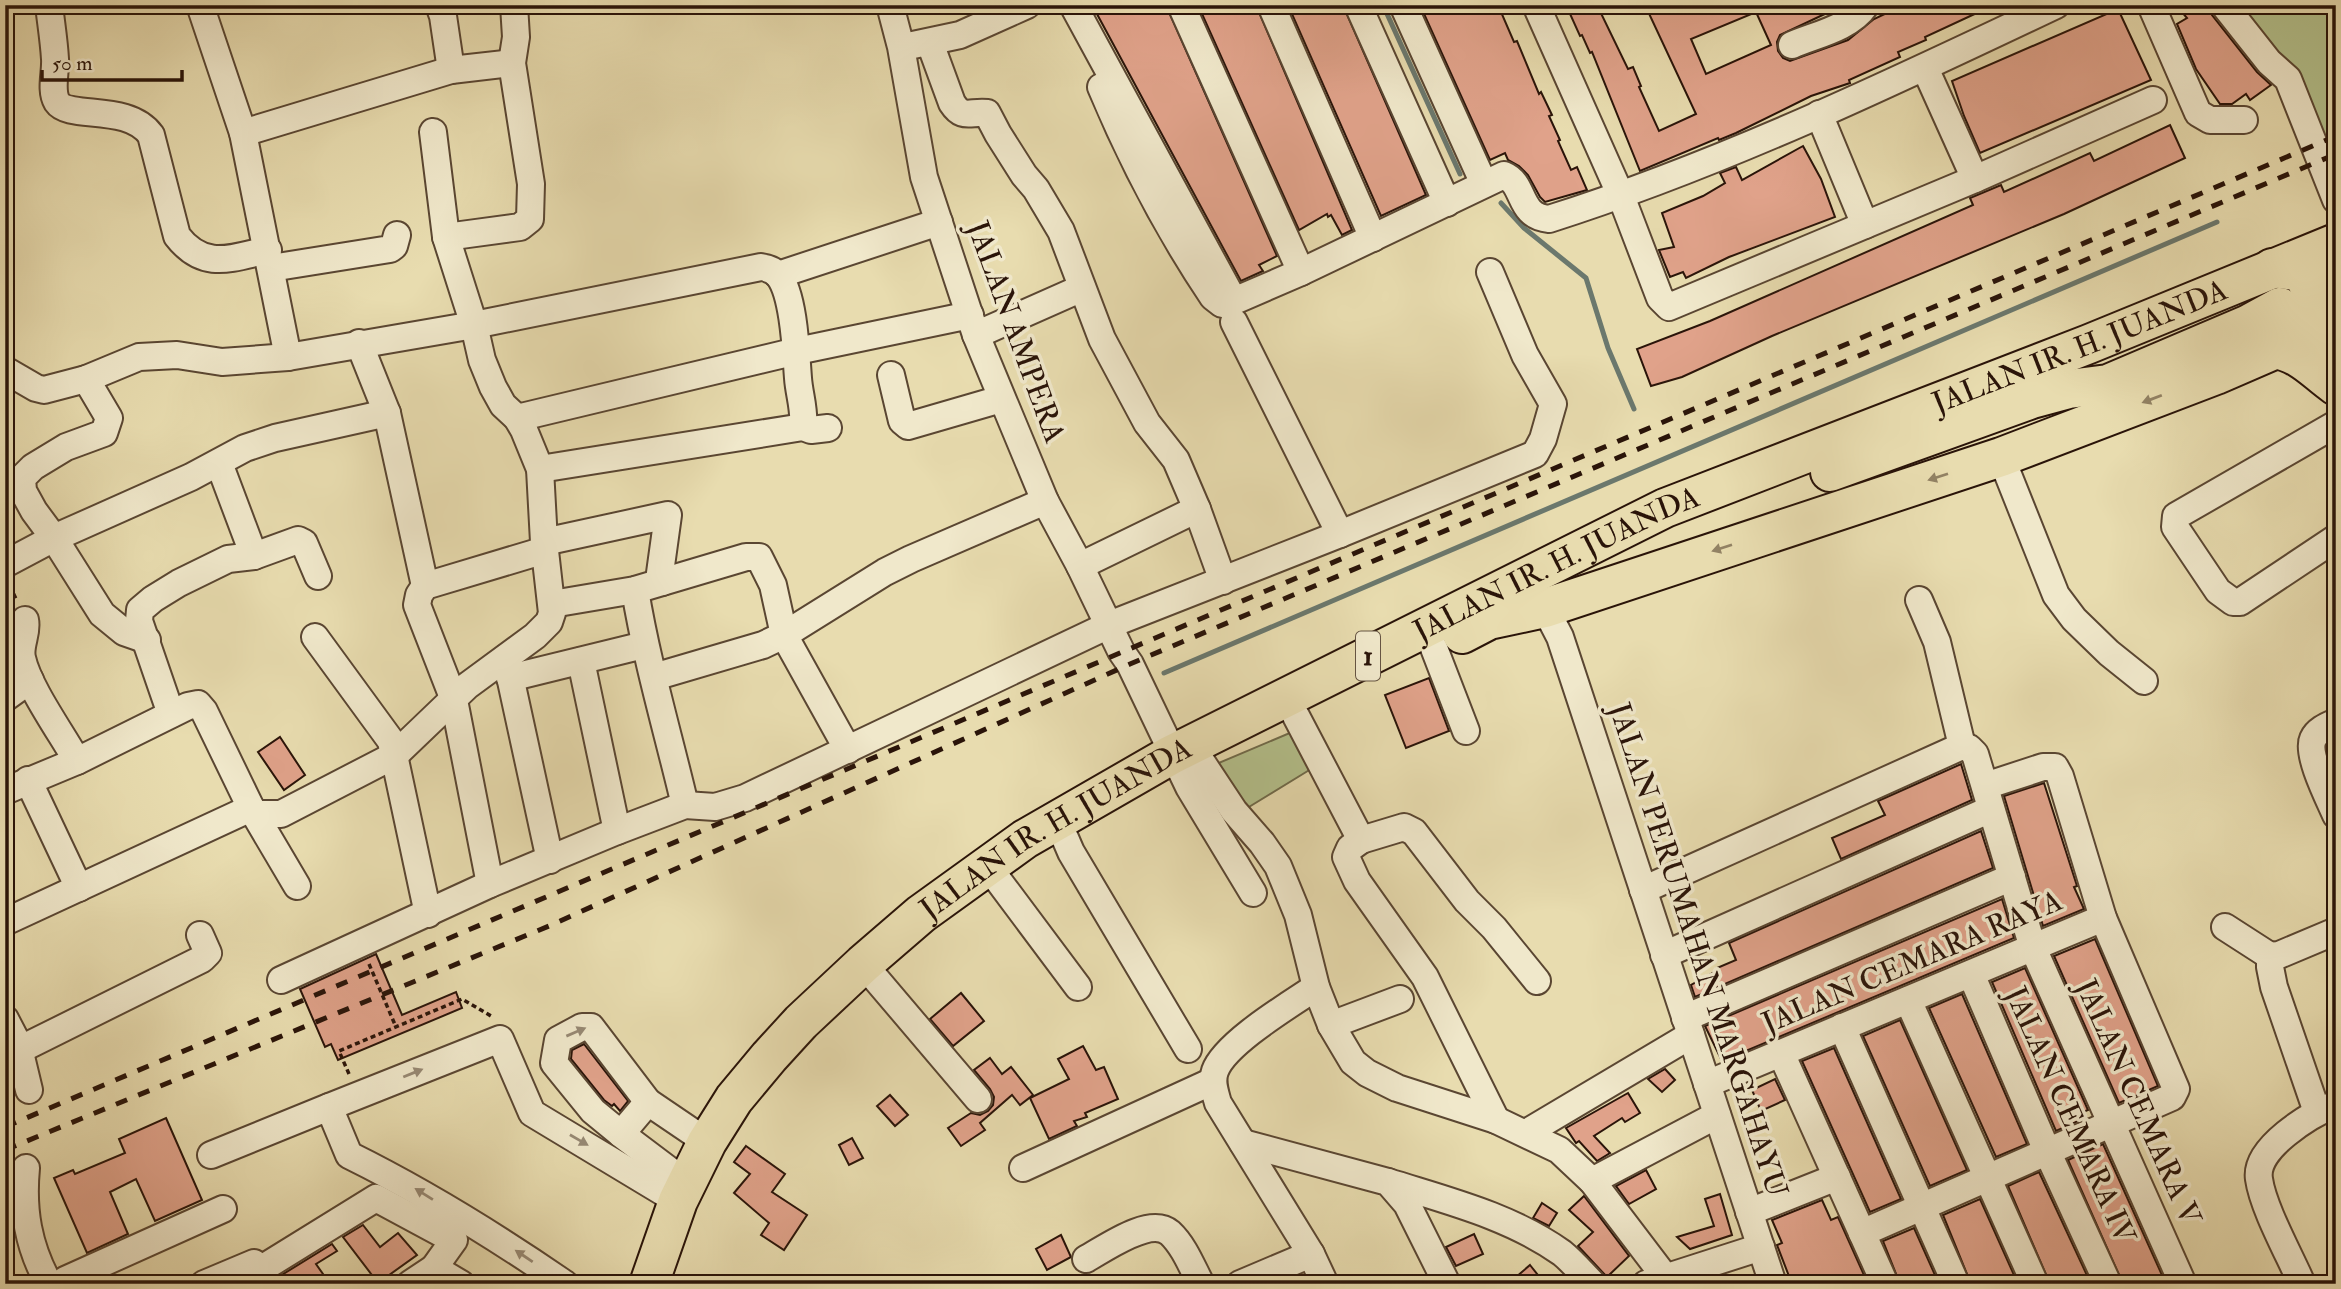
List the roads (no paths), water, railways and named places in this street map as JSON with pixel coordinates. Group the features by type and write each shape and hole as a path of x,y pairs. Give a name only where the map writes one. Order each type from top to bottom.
{"highway":[{"name":"1","path":"1489,620 1668,535 1764,495 2032,399 2069,389 2108,384 2249,324 2271,291 2332,241"},
{"path":"2271,291 2302,272 2316,300 2311,322 2313,340 2293,353 2336,386"},
{"name":"JALAN IR. H. JUANDA","path":"649,1284 707,1142 733,1099 801,1022 863,964 921,914 1024,839 1184,763 1423,641 1665,508 2065,354 2271,291"},
{"name":"JALAN IR. H. JUANDA","path":"668,1284 686,1198 712,1173 737,1129 778,1074 823,1026 876,979 999,880 1184,763 1296,716 1423,641 1489,620 1553,622 2313,340"}],"main road":[{"path":"2313,340 2332,241"}],"street":[{"path":"50,5 56,61 54,92 58,102 65,109 113,114 144,125 150,135 177,236 186,247 216,261 270,259 390,249 394,246 397,235"},
{"path":"200,5 243,133 288,357"},
{"path":"439,5 451,70"},
{"path":"446,237 520,227 530,219 531,184 512,63 516,37 514,5"},
{"name":"JALAN AMPERA","path":"890,5 901,47 924,177 973,325 1001,399 1045,501 1121,651 1184,763"},
{"path":"1066,5 1129,155 1171,232 1213,297 1234,312"},
{"path":"1073,5 1234,312 1339,534"},
{"path":"1181,5 1301,272"},
{"path":"1271,5 1373,238"},
{"path":"1358,5 1447,203"},
{"path":"1403,5 1484,184"},
{"path":"1536,5 1621,196 1660,298 1669,307 2153,100"},
{"path":"1792,45 1847,21 1861,12 1866,5"},
{"path":"1234,312 1301,272 1504,175 1532,215 1549,219 1621,196 1819,114 2056,5"},
{"path":"2151,5 2198,113 2210,120 2244,120"},
{"path":"2224,5 2269,62 2288,79 2335,194"},
{"path":"901,47 960,35 1011,9"},
{"path":"930,43 957,111 963,115 987,113 1061,231 1102,339 1147,423 1177,460 1223,581"},
{"path":"243,133 451,70 512,63"},
{"path":"1924,68 1975,178"},
{"path":"1819,114 1866,225"},
{"path":"433,132 446,237 474,325 482,360 492,387 524,430 540,469 544,546 552,613 549,622 508,668"},
{"path":"778,275 939,222"},
{"path":"5,370 44,390 86,379 139,357 177,355 222,362 288,357 474,325 761,267 778,275 786,291 797,351 804,418 815,427 540,469"},
{"path":"281,980 491,884 617,831 685,805 715,807 745,798 1109,625 1535,454 1543,439 1553,404 1525,355 1490,272"},
{"path":"517,418 797,351 973,325 1082,288"},
{"path":"359,344 387,413 425,586"},
{"path":"891,375 902,421 908,426 1001,399"},
{"path":"86,379 109,418 108,427 104,433 93,439 66,447 33,467 22,478 23,491 102,614 124,632 147,640"},
{"path":"8,575 54,538 219,463 245,448 275,438 387,413"},
{"path":"2336,424 2176,516 2175,527 2218,591 2233,602 2240,602 2336,538"},
{"path":"2001,457 2056,595 2074,619 2109,653 2144,681"},
{"path":"219,463 254,556"},
{"path":"654,677 763,645 902,563 1045,501"},
{"path":"1080,566 1197,509"},
{"path":"491,884 454,700 417,605 419,595 425,586 544,546 668,515 660,573 662,582"},
{"path":"172,713 139,615 140,610 179,583 228,559 254,556 298,540 304,543 318,576"},
{"path":"552,604 635,590 746,557 759,557 773,585 784,635 848,750"},
{"path":"635,590 644,645 685,805"},
{"path":"1643,890 1962,746 1937,642 1919,600"},
{"path":"25,620 26,630 21,654 30,680 77,761"},
{"name":"JALAN PERUMAHAN MARGAHAYU","path":"1553,622 1664,955 1676,1038 1707,1084 1700,1124 1749,1212 1751,1249 1773,1284"},
{"path":"314,637 391,741 428,914"},
{"path":"1423,641 1466,731"},
{"path":"5,922 253,811 281,814 395,755 476,679 508,668 581,661 644,645"},
{"path":"581,661 617,831"},
{"path":"508,668 550,859"},
{"path":"5,698 30,680"},
{"path":"79,888 17,785 77,761 172,713 198,704 204,711 253,811 297,886"},
{"path":"1296,716 1361,840"},
{"path":"2336,722 2323,728 2311,743 2314,760 2336,815"},
{"name":"JALAN CEMARA V","path":"1962,746 1975,754 2033,948 2183,1284"},
{"path":"1184,763 1254,893"},
{"path":"1184,763 1234,811 1278,866 1298,915 1316,987 1331,1025 1353,1062 1367,1073 1397,1088 1496,1120 1559,1150 1592,1181 1655,1280 1751,1249"},
{"path":"1664,955 1988,797 2043,767 2055,767 2104,918 2176,1089 2172,1097 1862,1233"},
{"path":"1496,1120 1425,977 1357,881 1346,857 1350,848 1361,840 1404,827 1414,831 1467,901 1494,928 1537,981"},
{"path":"1065,838 1188,1049"},
{"path":"1526,1133 1676,1038 2012,877"},
{"path":"999,880 1078,987"},
{"name":"JALAN CEMARA RAYA","path":"1707,1084 2104,918"},
{"path":"2225,927 2270,956 2279,955 2336,932"},
{"path":"19,1050 205,957 208,953 207,947 201,935"},
{"path":"2270,956 2274,987 2326,1108 2291,1128 2267,1154 2258,1177 2265,1203 2302,1284"},
{"name":"JALAN CEMARA IV","path":"1971,974 2108,1284"},
{"path":"876,979 978,1099"},
{"path":"1316,987 1255,1028 1220,1063 1213,1081 1219,1103 1311,1254 1325,1284"},
{"path":"1331,1025 1400,999"},
{"path":"1908,1000 2035,1284"},
{"path":"5,1019 19,1050 29,1090"},
{"path":"686,1198 593,1111 554,1063 558,1040 582,1027 590,1027 648,1102 707,1142"},
{"path":"1842,1027 1956,1284"},
{"path":"211,1155 500,1039 532,1113 686,1198"},
{"path":"1781,1053 1885,1284"},
{"path":"1023,1168 1213,1081"},
{"path":"621,1135 648,1102"},
{"path":"329,1107 349,1155 410,1185 495,1236 565,1284"},
{"path":"1592,1181 1700,1124"},
{"path":"1243,1143 1388,1182 1482,1212 1531,1233 1564,1255 1593,1284"},
{"path":"26,1168 23,1197 28,1231 40,1267 57,1282 223,1209"},
{"path":"1749,1212 1837,1177"},
{"path":"1388,1182 1407,1205 1447,1284"},
{"path":"237,1284 376,1198 454,1240 434,1268 410,1284"},
{"path":"1086,1259 1138,1231 1156,1226 1169,1232 1182,1248 1201,1284"},
{"path":"204,1284 304,1242"},
{"path":"1240,1284 1311,1254"},
{"path":"434,1268 461,1284"}],"waterway":[{"path":"1383,5 1460,174"},
{"path":"1501,203 1524,228 1586,278 1608,348 1634,409"},
{"path":"1164,673 2217,222"}],"railway":[{"path":"5,1127 2336,136"},
{"path":"5,1150 549,926 1130,664 2336,154"}]}
